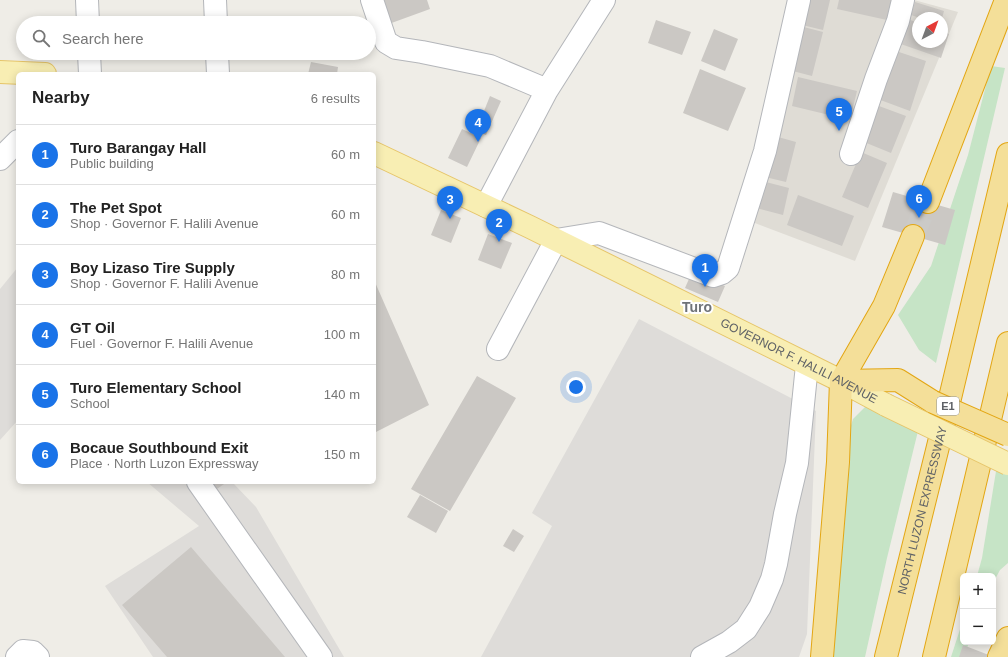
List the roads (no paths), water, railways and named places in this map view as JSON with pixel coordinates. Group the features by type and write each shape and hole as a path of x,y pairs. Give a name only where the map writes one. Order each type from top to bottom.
{"highway":[{"path":"928,202 1006,0"},
{"name":"NORTH LUZON EXPRESSWAY","path":"886,657 1008,154"},
{"path":"822,657 838,462 841,381 884,306 914,236"},
{"path":"934,657 1008,343"},
{"path":"841,381 898,380 933,402 1008,435"},
{"path":"999,657 1008,638"}],"main road":[{"path":"0,72 16,73"},
{"name":"GOVERNOR F. HALILI AVENUE","path":"376,154 556,240 841,381 886,405 1008,464"}],"street":[{"path":"87,0 88,16"},
{"path":"215,0 216,16"},
{"path":"372,0 386,42 396,48 490,66 547,90"},
{"path":"486,206 547,90 604,0"},
{"path":"498,349 556,240 600,233 713,276 722,273 728,268 765,151 799,0"},
{"path":"851,154 876,79 898,21 903,0"},
{"path":"89,60 90,72"},
{"path":"217,60 218,72"},
{"path":"0,159 16,143"},
{"path":"702,657 730,642 746,629 760,607 772,580 797,463 807,365"},
{"path":"199,484 320,657"},
{"path":"17,657 24,651 33,652 38,657"}],"tunnel":[{"path":"913,236 928,202"}],"place":[{"name":"Turo Elementary School","path":"839,131"},
{"name":"GT Oil","path":"478,142"},
{"name":"Bocaue Southbound Exit","path":"919,218"},
{"name":"Boy Lizaso Tire Supply","path":"450,219"},
{"name":"The Pet Spot","path":"499,242"},
{"name":"Turo Barangay Hall","path":"705,287"}],"district":[{"name":"Turo","path":"697,307"}]}
